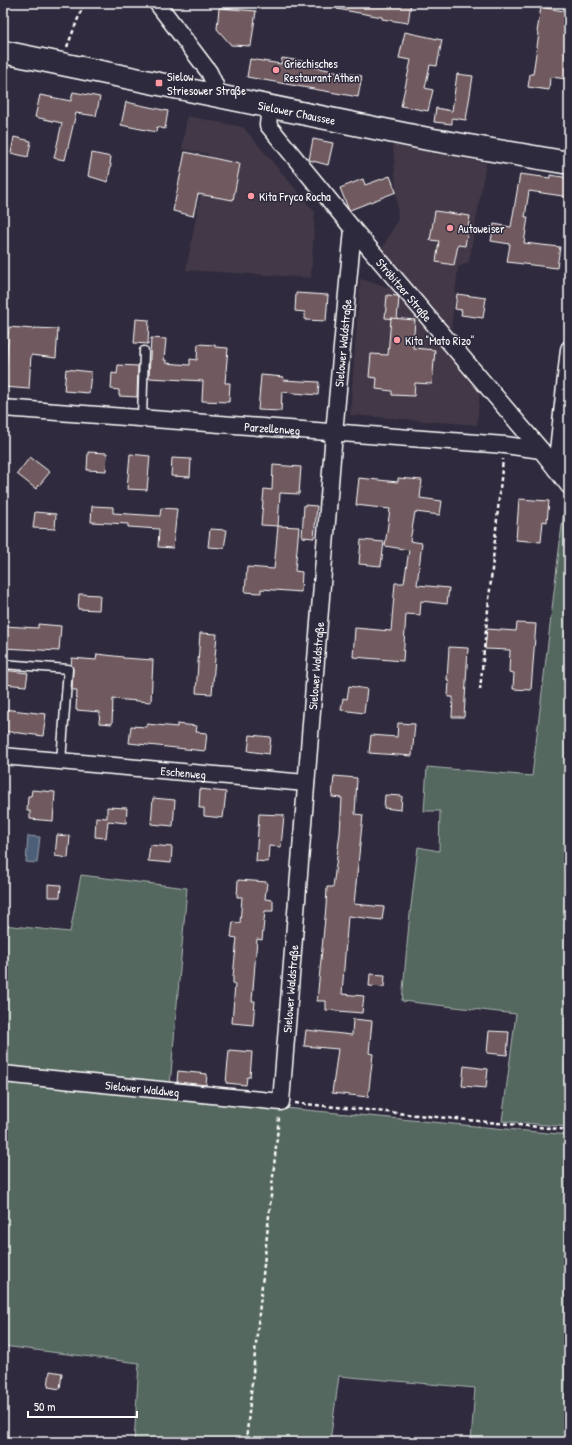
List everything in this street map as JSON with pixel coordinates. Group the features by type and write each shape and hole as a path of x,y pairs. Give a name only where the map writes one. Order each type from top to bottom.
{"main road":[{"name":"Sielower Chaussee","path":"3,52 428,139 569,163"}],"street":[{"path":"157,3 209,72 215,85 212,95"},
{"name":"Ströbitzer Straße","path":"270,107 268,125 352,229 541,450 569,486"},
{"name":"Sielower Waldstraße","path":"281,1102 334,433 352,229"},
{"path":"556,469 569,349"},
{"name":"Parzellenweg","path":"3,408 505,445 541,450"},
{"name":"Eschenweg","path":"3,756 306,783"},
{"name":"Sielower Waldweg","path":"3,1074 281,1102"}],"lane":[{"path":"142,418 144,351"},
{"path":"3,664 68,669 61,760"}],"path":[{"path":"61,64 84,3"},
{"path":"480,690 505,445"},
{"path":"246,1442 281,1102 569,1130"}],"shaded area":[{"name":"Kita Fryco Rocha","path":"187,116 243,127 315,212 311,278 186,270 208,154 182,149"},
{"path":"393,145 486,163 469,262 458,267 451,331 381,251 398,219"},
{"name":"Kita \"Mato Rizo\"","path":"360,279 396,289 480,390 477,425 350,415"}],"green space":[{"path":"565,500 569,504 569,1127 502,1121 516,1014 402,1001 418,847 439,851 440,811 424,811 427,767 532,776"},
{"path":"81,875 187,888 169,1097 569,1135 569,1442 471,1442 475,1388 339,1376 330,1442 134,1442 139,1363 3,1346 3,925 70,932"}],"water":[{"path":"28,836 40,837 37,863 26,862"}],"building":[{"path":"338,3 371,3 384,6 385,3 411,3 408,23 337,9"},
{"path":"541,7 569,12 568,79 550,77 549,90 528,87 530,74 533,74"},
{"path":"219,8 256,11 251,46 231,45 217,29"},
{"path":"405,32 442,40 437,66 430,65 425,88 433,90 428,111 401,106 411,60 399,58"},
{"path":"282,58 307,62 307,66 362,76 358,97 247,77 250,59 281,64"},
{"path":"457,74 473,76 466,120 452,118 452,124 434,122 436,108 452,111"},
{"path":"73,92 100,97 96,116 76,113 65,160 54,158 62,123 35,117 40,95 71,101"},
{"path":"126,102 168,111 165,129 157,127 156,132 121,125"},
{"path":"14,137 31,141 28,157 11,153"},
{"path":"313,139 333,143 328,165 309,160"},
{"path":"185,152 240,164 233,200 198,194 193,216 173,211"},
{"path":"92,153 111,157 108,182 88,176"},
{"path":"520,174 550,178 550,175 569,178 569,197 529,191 525,217 528,217 524,243 560,247 557,268 507,262 510,244 491,241 494,224 511,227"},
{"path":"390,176 396,192 350,210 348,208 340,188 363,179 365,185"},
{"name":"Autoweiser","path":"435,211 470,216 465,246 458,245 454,265 436,262 439,241 430,240"},
{"path":"296,293 328,295 326,321 305,320 305,312 295,311"},
{"path":"457,294 486,298 483,318 461,315 462,310 455,309"},
{"path":"387,295 398,296 399,298 397,319 385,318"},
{"path":"391,318 415,320 413,348 435,350 432,384 415,383 414,396 392,395 392,391 376,389 377,378 369,377 371,354 388,355"},
{"path":"136,319 149,320 148,344 134,343"},
{"path":"9,327 58,329 56,358 31,355 29,389 3,387 3,365 6,366"},
{"path":"151,338 166,339 164,360 166,360 166,363 190,365 190,359 197,360 198,344 215,345 215,347 228,348 225,383 230,383 229,402 202,401 203,381 149,378"},
{"path":"118,365 138,366 137,397 119,396 119,390 111,389 112,373 117,374"},
{"path":"66,369 91,372 89,393 64,391"},
{"path":"261,375 284,377 283,380 319,382 318,395 282,392 281,411 258,410"},
{"path":"88,452 107,453 106,471 87,470"},
{"path":"130,454 150,456 147,490 127,489"},
{"path":"30,457 50,472 36,489 17,474"},
{"path":"172,458 191,459 190,477 171,476"},
{"path":"273,465 301,467 299,494 280,493 278,526 261,525 264,489 272,490"},
{"path":"359,478 398,482 398,478 422,480 420,498 442,501 440,515 415,512 410,541 422,543 417,585 449,588 447,604 421,601 420,615 406,614 403,661 353,657 355,628 391,631 395,583 404,583 409,550 385,546 390,509 356,505"},
{"path":"519,499 549,501 547,522 543,521 541,542 516,540"},
{"path":"304,505 317,506 314,538 302,537"},
{"path":"92,506 113,507 113,513 160,516 161,508 177,509 173,548 158,547 159,529 128,527 128,524 91,522"},
{"path":"35,512 56,514 55,529 33,528"},
{"path":"278,526 299,527 295,571 302,572 301,592 261,589 261,593 245,592 247,567 274,569"},
{"path":"210,529 227,530 224,548 208,547"},
{"path":"361,540 384,542 381,566 359,564"},
{"path":"79,594 100,595 99,610 78,609"},
{"path":"517,623 536,624 531,690 513,689 514,673 509,672 510,650 485,649 487,629 516,631"},
{"path":"38,624 61,626 59,651 3,648 4,626 38,628"},
{"path":"200,633 217,634 212,694 196,693"},
{"path":"449,647 468,648 464,717 452,717 453,697 448,697 449,680 447,680"},
{"path":"97,654 123,658 153,660 151,702 113,699 112,724 99,723 100,712 76,710 77,690 72,690 72,658 96,660"},
{"path":"3,670 28,673 26,686 3,684"},
{"path":"349,686 367,689 364,713 341,710 343,698 347,699"},
{"path":"3,709 46,714 43,736 3,731"},
{"path":"398,723 415,724 412,756 369,753 371,735 397,737"},
{"path":"147,724 177,727 177,724 197,726 196,732 207,733 205,751 129,743 131,726 147,727"},
{"path":"250,735 271,737 269,754 248,751"},
{"path":"334,776 357,778 355,814 363,815 354,904 384,907 382,920 348,916 342,994 364,996 362,1013 326,1010 326,1001 317,1001 327,887 333,887 340,833 342,798 332,797"},
{"path":"200,789 226,792 223,818 204,816 204,808 199,808"},
{"path":"32,790 55,792 53,821 30,819 30,811 27,811 28,796 31,796"},
{"path":"385,795 402,796 401,810 384,808"},
{"path":"153,798 175,800 173,826 151,824"},
{"path":"107,807 127,808 126,823 108,821 106,838 95,837 96,817 107,818"},
{"path":"259,814 284,815 281,847 269,846 268,862 256,861"},
{"path":"57,835 70,836 68,858 55,856"},
{"path":"150,845 172,847 171,863 148,861"},
{"path":"238,880 267,882 265,899 273,900 273,911 265,911 262,940 257,939 252,1001 255,1001 253,1025 232,1023 235,984 233,983 233,976 237,938 231,937 233,922 240,923 242,897 237,897"},
{"path":"48,884 61,885 60,897 48,897"},
{"path":"370,974 385,975 384,987 369,986"},
{"path":"353,1019 372,1021 369,1053 373,1054 368,1097 332,1093 338,1049 304,1046 306,1030 352,1035"},
{"path":"489,1031 509,1032 507,1055 487,1053"},
{"path":"229,1050 252,1052 250,1077 247,1077 246,1085 226,1083"},
{"path":"464,1066 488,1069 486,1088 462,1086"},
{"path":"178,1071 207,1074 206,1085 177,1082"},
{"path":"50,1371 62,1373 60,1389 48,1387"}],"place":[{"name":"Griechisches Restaurant Athen","path":"276,70"},
{"name":"Sielow Striesower Straße","path":"159,83"},
{"name":"Kita Fryco Rocha","path":"251,196"},
{"name":"Autoweiser","path":"450,228"},
{"name":"Kita \"Mato Rizo\"","path":"397,340"}]}
